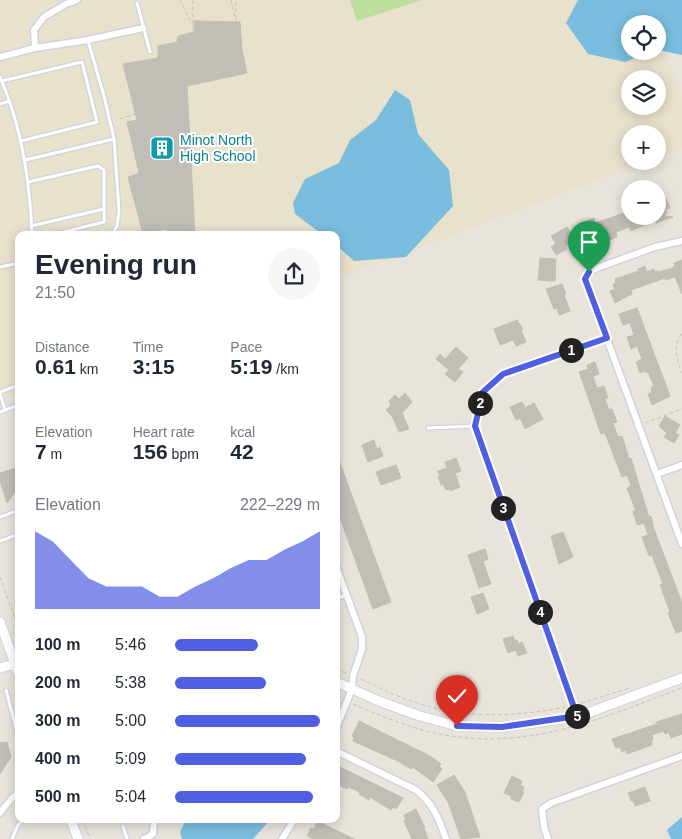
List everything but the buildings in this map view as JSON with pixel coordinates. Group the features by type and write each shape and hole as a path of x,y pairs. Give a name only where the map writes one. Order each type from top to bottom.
{"street":[{"path":"35,48 34,30 44,17 77,0"},
{"path":"0,57 35,48 88,40 143,28"},
{"path":"682,241 655,247 597,268 589,272 585,279 682,544"},
{"path":"577,716 475,426 483,392 503,374 607,338"},
{"path":"657,474 682,465"},
{"path":"340,577 362,637 362,649 353,676 352,689 340,719"},
{"path":"0,622 15,658"},
{"path":"0,668 15,664"},
{"path":"340,684 379,702 416,715 457,726 502,727 577,716 682,678"},
{"path":"340,753 416,790 426,798 438,818 446,839"},
{"path":"548,839 544,827 542,809 551,803 682,756"},
{"path":"0,813 15,796"},
{"path":"72,823 78,839"},
{"path":"144,839 154,836 154,823"},
{"path":"282,839 292,823"}],"lane":[{"path":"137,4 150,52"},
{"path":"88,40 114,139 119,211 117,226 114,231"},
{"path":"21,141 97,122 82,62 1,79 21,141 25,160 32,231"},
{"path":"0,104 9,101"},
{"path":"25,160 114,139"},
{"path":"28,182 98,166 104,170 104,222 68,231"},
{"path":"31,226 104,209"},
{"path":"0,267 15,264"},
{"path":"5,410 0,393 15,387"},
{"path":"0,412 15,407"},
{"path":"428,428 475,426"},
{"path":"0,517 15,511"},
{"path":"0,541 15,535"},
{"path":"340,598 347,595"},
{"path":"6,690 15,725"},
{"path":"12,839 20,823"},
{"path":"123,826 127,839"}],"path":[{"path":"180,0 187,11 193,27"},
{"path":"193,0 193,33"},
{"path":"230,0 236,22 236,0"},
{"path":"120,119 135,114"},
{"path":"682,334 678,338 676,354 682,373"},
{"path":"639,425 682,409"},
{"path":"0,577 15,619"},
{"path":"340,671 417,703 461,713 496,716 532,714 573,705 634,687"},
{"path":"84,823 90,839"}],"shaded area":[{"path":"0,0 648,0 637,15 621,15 621,60 666,60 666,53 682,100 682,148 666,155 666,125 621,125 621,170 624,170 340,277 340,231 15,231 15,393 0,399"}],"green space":[{"path":"350,0 422,0 357,21"}],"water":[{"path":"578,0 682,0 682,55 666,52 666,15 621,15 621,60 630,60 625,62 588,54 566,23"},
{"path":"395,90 410,100 418,134 449,170 453,206 406,257 354,261 340,249 340,231 318,231 295,214 293,203 305,179 339,163 350,140 376,120"},
{"path":"682,817 682,839 671,839 667,830"},
{"path":"184,823 267,823 253,839 182,839 180,832"}],"place":[{"name":"Minot North High School","path":"162,148"}],"route":[{"path":"457,726 502,727 577,716 475,426 483,392 503,374 607,338 585,279 589,272"}]}
